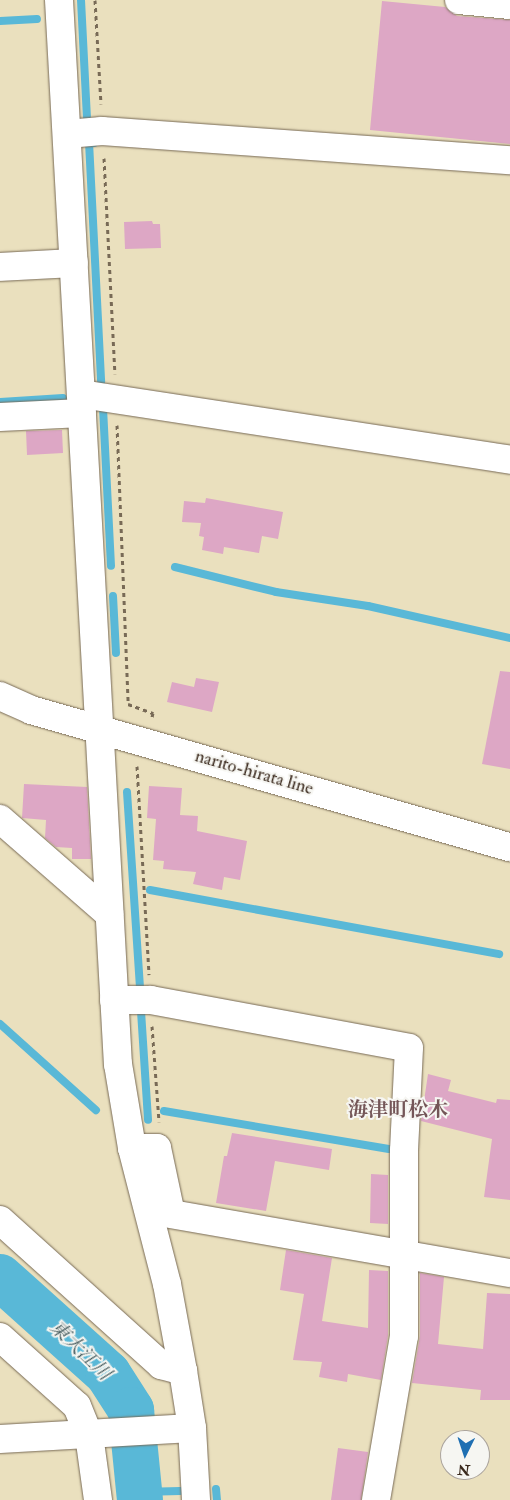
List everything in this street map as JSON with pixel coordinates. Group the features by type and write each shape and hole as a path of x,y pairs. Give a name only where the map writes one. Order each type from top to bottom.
{"street":[{"path":"59,0 108,914 118,1064 144,1148 171,1214 406,1257 510,1273"},
{"path":"459,0 510,5"},
{"path":"67,134 102,131 510,160"},
{"path":"0,267 74,263"},
{"path":"0,417 116,397 510,460"},
{"name":"narito-hirata line","path":"0,696 31,710 510,847"},
{"path":"0,819 108,914"},
{"path":"114,1000 151,1000 409,1048 404,1151 406,1257 404,1336 376,1500"},
{"path":"144,1148 183,1370 184,1428 196,1500"},
{"path":"0,1220 161,1365 183,1370"},
{"path":"0,1337 77,1406 93,1434 98,1500"},
{"path":"0,1439 184,1428"}],"path":[{"path":"95,0 116,397 128,704 153,712 136,770 159,1125 144,1148"}],"building":[{"path":"382,1 445,7 457,16 510,20 510,144 370,130"},
{"path":"152,221 153,224 160,224 161,248 125,249 124,222"},
{"path":"62,430 63,453 27,455 26,431"},
{"path":"206,498 283,512 278,539 262,536 259,553 224,547 223,554 202,550 204,537 199,536 201,523 182,522 184,501 205,503"},
{"path":"500,671 510,672 510,769 482,764"},
{"path":"196,678 219,682 212,712 167,702 172,682 194,687"},
{"path":"24,784 87,787 91,859 72,859 72,848 56,847 45,838 46,820 22,818"},
{"path":"149,786 182,788 180,815 198,816 197,831 247,841 240,880 224,877 222,890 193,884 196,872 163,869 164,861 153,860 156,819 147,818"},
{"path":"428,1074 451,1080 448,1091 496,1103 497,1099 510,1100 510,1200 484,1197 492,1139 421,1121"},
{"path":"232,1133 332,1149 329,1170 275,1161 266,1211 216,1203 224,1156 227,1156"},
{"path":"371,1174 388,1175 388,1224 370,1223"},
{"path":"286,1250 332,1258 322,1321 368,1328 369,1270 388,1271 388,1335 381,1380 348,1374 347,1382 319,1377 322,1362 293,1360 304,1294 280,1290"},
{"path":"420,1273 444,1277 438,1344 483,1349 487,1293 510,1294 510,1400 480,1400 481,1390 412,1383 420,1336"},
{"path":"338,1448 368,1452 361,1500 331,1500"}],"waterway":[{"path":"81,0 87,119"},
{"path":"0,21 37,19"},
{"path":"94,143 89,142 101,382"},
{"path":"0,402 63,398"},
{"path":"103,408 111,566"},
{"path":"175,567 276,592 368,606 510,638"},
{"path":"113,596 116,653"},
{"path":"127,792 140,987"},
{"path":"150,890 499,954"},
{"path":"141,1011 148,1120"},
{"path":"0,1024 96,1110"},
{"path":"164,1111 389,1149"},
{"name":"東大江川","path":"0,1277 108,1374 131,1410 140,1500"},
{"path":"216,1489 217,1500"},
{"path":"140,1492 180,1491"}],"district":[{"name":"海津町松木","path":"398,1109"}]}
